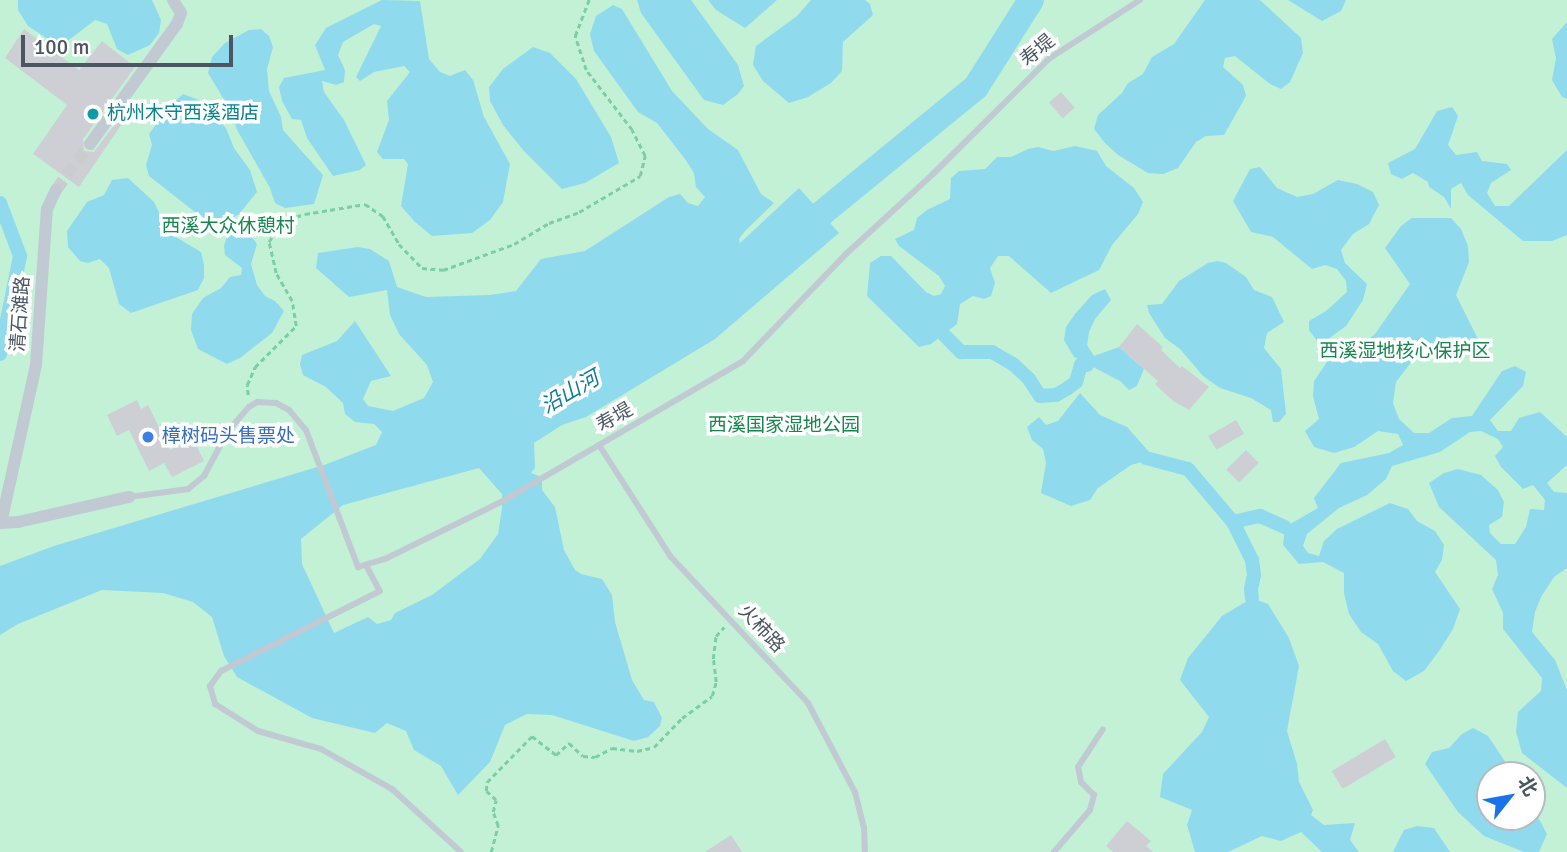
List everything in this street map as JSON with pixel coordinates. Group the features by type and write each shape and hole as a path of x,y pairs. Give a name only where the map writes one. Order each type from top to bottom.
{"street":[{"path":"90,144 177,24 181,13 173,0"},
{"name":"清石滩路","path":"1,523 36,365 47,209 55,190"},
{"path":"1,523 18,522 129,497"}],"lane":[{"name":"寿堤","path":"367,567 501,502 743,361 846,254 933,174 1050,58 1140,0"},
{"path":"129,497 188,489 204,476 228,431 248,407 257,402 276,403 289,410 306,430 358,567 367,567 380,591 221,671 210,686 215,704 258,731 321,749 392,789 461,852"},
{"name":"火柿路","path":"599,444 671,557 808,703 855,792 864,827 865,852"},
{"path":"1054,852 1090,810 1094,796 1081,782 1078,766 1104,729"}],"path":[{"path":"248,407 247,385 255,367 296,326 292,301 276,273 270,242 280,222 305,214 365,204 383,216 399,244 422,268 443,270 514,244 549,223 579,212 640,176 645,156 632,130 586,70 575,36 589,0"},
{"path":"491,852 498,826 494,812 496,800 486,791 487,782 532,736 556,755 569,743 583,756 596,757 611,748 637,751 654,747 682,718 712,696 716,682 713,659 716,636 730,619"}],"green space":[{"name":"西溪国家湿地公园","path":"0,0 1567,0 1567,852 0,852"}],"water":[{"path":"18,0 152,0 161,20 159,33 150,45 128,55 117,49 107,24 95,20 69,40 54,43 28,26 18,10"},
{"path":"382,0 420,1 429,59 440,72 450,76 465,70 473,80 484,117 510,164 503,202 490,220 472,233 432,236 415,222 401,206 408,164 404,159 383,159 377,152 389,120 387,101 410,72 404,66 374,72 360,81 356,77 381,26 374,24 343,42 338,55 345,70 344,82 336,85 322,81 324,92 344,120 366,165 360,170 333,176 307,138 301,120 292,119 282,101 279,87 284,78 325,70 315,45 326,28"},
{"path":"637,0 691,0 738,65 744,86 738,94 723,105 704,100 641,13"},
{"path":"708,0 777,0 745,28 716,10"},
{"path":"811,0 865,0 870,4 873,15 843,42 842,71 831,83 808,97 789,103 763,81 753,65 756,46 797,16"},
{"path":"1205,0 1260,0 1301,38 1303,53 1290,82 1281,89 1270,84 1235,56 1225,58 1223,67 1243,85 1246,96 1224,135 1206,136 1196,142 1178,168 1163,174 1148,173 1118,155 1105,143 1094,129 1098,115 1122,93 1128,83 1143,74 1152,57 1174,44"},
{"path":"1288,0 1346,0 1341,11 1322,21"},
{"path":"613,5 622,9 672,91 708,129 738,150 761,194 774,203 745,231 739,239 740,243 799,188 839,233 715,339 586,417 562,425 534,443 535,468 531,473 542,477 542,490 555,507 564,550 575,570 602,579 612,595 615,622 632,680 644,700 654,702 662,718 660,726 648,737 634,741 552,715 527,714 505,725 490,762 458,795 441,766 414,750 406,731 387,723 375,733 312,718 237,677 224,656 212,617 193,602 163,593 102,590 18,624 0,635 0,566 54,546 324,465 376,445 382,432 374,424 355,422 345,414 343,403 326,387 303,375 300,364 302,355 337,341 355,321 391,376 371,381 363,399 368,406 393,411 424,398 433,382 427,365 399,334 390,315 387,290 349,297 316,268 318,253 358,247 370,249 389,261 397,287 426,297 490,295 516,291 541,259 585,251 669,197 680,194 688,203 698,206 705,197 696,187 694,173 685,159 657,123 638,112 594,51 590,34 596,16","holes":["479,468 502,494 498,534 480,559 432,595 395,613 391,620 377,624 368,617 334,633 302,564 301,539 343,505"]},
{"path":"1567,22 1567,99 1562,97 1552,80 1556,58 1552,39"},
{"path":"261,29 269,36 273,47 267,69 269,91 281,117 283,130 323,175 314,204 285,208 275,203 270,188 236,128 234,116 208,73 212,57 225,43 249,30"},
{"path":"533,47 550,53 576,79 611,137 619,163 585,183 562,189 523,150 503,125 490,101 489,87 503,69"},
{"path":"183,94 199,100 226,128 234,148 250,170 257,192 239,214 223,224 200,216 149,176 146,165 152,145 149,134 169,107"},
{"path":"1452,107 1458,116 1448,145 1456,155 1477,152 1482,161 1507,164 1511,170 1491,183 1487,193 1495,206 1509,206 1567,150 1567,235 1552,241 1523,241 1468,195 1461,183 1451,189 1451,209 1444,197 1413,173 1402,179 1391,174 1388,163 1415,149 1437,111"},
{"path":"1075,146 1097,151 1106,166 1134,188 1143,202 1138,214 1112,245 1099,270 1051,293 1009,256 998,256 990,268 995,283 991,296 984,299 973,296 960,304 957,324 931,344 919,347 867,296 870,263 881,256 891,256 926,292 934,296 941,294 945,286 939,276 899,246 895,239 914,230 917,218 927,210 950,199 951,178 959,171 985,169 997,157 1011,157 1028,149 1038,147 1053,151"},
{"path":"1260,167 1277,188 1297,197 1313,194 1338,180 1357,184 1373,192 1379,205 1369,224 1353,234 1341,250 1345,263 1367,284 1363,300 1346,326 1320,345 1309,330 1309,321 1326,311 1347,292 1346,281 1337,269 1325,265 1312,269 1273,237 1251,232 1233,201 1250,169"},
{"path":"128,178 154,202 169,233 201,252 204,265 204,278 198,290 131,313 119,304 109,268 100,259 88,263 80,261 68,247 67,231 87,202 104,195 112,180"},
{"path":"1412,218 1451,218 1461,229 1468,246 1469,262 1456,295 1479,341 1468,350 1451,336 1420,351 1396,382 1393,403 1399,419 1414,433 1429,433 1452,418 1472,416 1502,371 1515,366 1526,372 1523,386 1490,420 1498,431 1511,431 1519,418 1540,412 1567,437 1567,465 1547,483 1554,492 1567,493 1567,568 1554,577 1541,597 1532,632 1555,660 1567,690 1567,788 1546,772 1546,761 1532,761 1522,753 1516,732 1518,712 1541,691 1542,678 1503,629 1503,613 1492,589 1498,575 1496,560 1439,507 1429,483 1444,473 1458,469 1481,475 1498,490 1504,502 1502,517 1489,525 1490,533 1501,544 1515,544 1526,527 1530,509 1544,510 1545,500 1533,485 1523,489 1501,467 1495,456 1503,447 1498,439 1481,431 1470,432 1440,452 1392,466 1386,479 1367,495 1339,508 1307,534 1303,546 1308,553 1319,556 1324,541 1337,529 1390,503 1408,509 1417,521 1435,531 1444,545 1442,560 1435,572 1460,609 1453,629 1424,671 1406,681 1393,671 1378,644 1361,632 1349,614 1344,593 1344,573 1323,562 1299,564 1283,545 1285,527 1318,508 1314,498 1341,463 1389,453 1403,445 1398,434 1378,431 1354,447 1334,453 1314,447 1305,431 1319,419 1313,396 1314,381 1327,362 1349,355 1375,334 1410,284 1385,248 1401,226"},
{"path":"237,232 251,236 257,244 251,264 257,285 265,296 275,301 284,311 272,333 240,358 227,364 198,349 191,330 192,314 203,298 221,288 230,277 241,275 242,268 225,255 224,246 227,236"},
{"path":"1208,263 1226,263 1246,277 1254,290 1272,297 1284,322 1267,333 1264,348 1281,369 1286,414 1279,422 1273,422 1271,410 1251,398 1220,388 1203,376 1180,349 1165,338 1149,313 1147,305 1162,304 1179,281"},
{"path":"1105,289 1111,300 1095,319 1087,345 1094,356 1119,347 1144,369 1137,386 1129,390 1120,381 1074,357 1064,340 1066,327 1075,314 1092,295"},
{"path":"1080,393 1100,415 1127,427 1150,453 1142,462 1131,465 1098,488 1090,500 1071,506 1041,493 1046,463 1043,449 1032,440 1027,427 1039,417 1046,425 1058,421"},
{"path":"1252,598 1268,604 1289,638 1299,666 1287,731 1297,764 1299,782 1313,810 1311,815 1324,825 1355,823 1350,840 1359,852 1322,852 1301,832 1281,841 1262,836 1228,852 1195,852 1187,825 1192,810 1160,797 1163,774 1202,732 1209,717 1180,680 1188,658 1222,616"},
{"path":"1473,728 1488,736 1505,761 1476,761 1476,829 1458,812 1425,764 1432,752 1449,748 1462,734"},
{"path":"1417,826 1434,828 1450,852 1393,852 1404,830"},
{"path":"1479,831 1545,831 1547,834 1539,852 1524,852 1484,836"}],"building":[{"name":"杭州木守西溪酒店","path":"24,29 79,70 102,41 135,67 83,139 84,151 94,152 127,108 123,122 79,187 33,154 67,105 5,58"},
{"path":"1061,92 1075,108 1063,118 1049,102"},
{"path":"1137,324 1163,347 1161,350 1180,368 1182,366 1209,387 1189,410 1173,401 1155,384 1158,381 1119,347"},
{"name":"樟树码头售票处","path":"137,400 141,409 148,405 170,450 193,439 204,461 172,477 164,463 149,471 129,430 117,436 107,415"},
{"path":"1236,420 1244,434 1216,450 1208,436"},
{"path":"1246,450 1259,463 1239,483 1226,470"},
{"path":"1385,739 1396,757 1343,789 1332,771"},
{"path":"1127,821 1151,841 1146,846 1153,852 1113,852 1106,846"},
{"path":"731,835 742,852 705,852"}],"waterway":[{"name":"沿山河","path":"794,236 976,87 1031,0"},
{"path":"0,203 20,256 0,354"},
{"path":"945,336 961,352 992,352 1013,364 1029,379 1040,396 1056,395 1068,388 1076,382 1081,365 1087,365"},
{"path":"1146,458 1188,469 1233,522 1260,516 1285,527"},
{"path":"1233,522 1252,560 1252,598"}],"tunnel":[{"path":"56,190 90,144"}],"place":[{"name":"杭州木守西溪酒店","path":"93,114"},
{"name":"樟树码头售票处","path":"148,437"}],"park label":[{"name":"西溪大众休憩村","path":"228,227"},
{"name":"西溪湿地核心保护区","path":"1405,352"}]}
